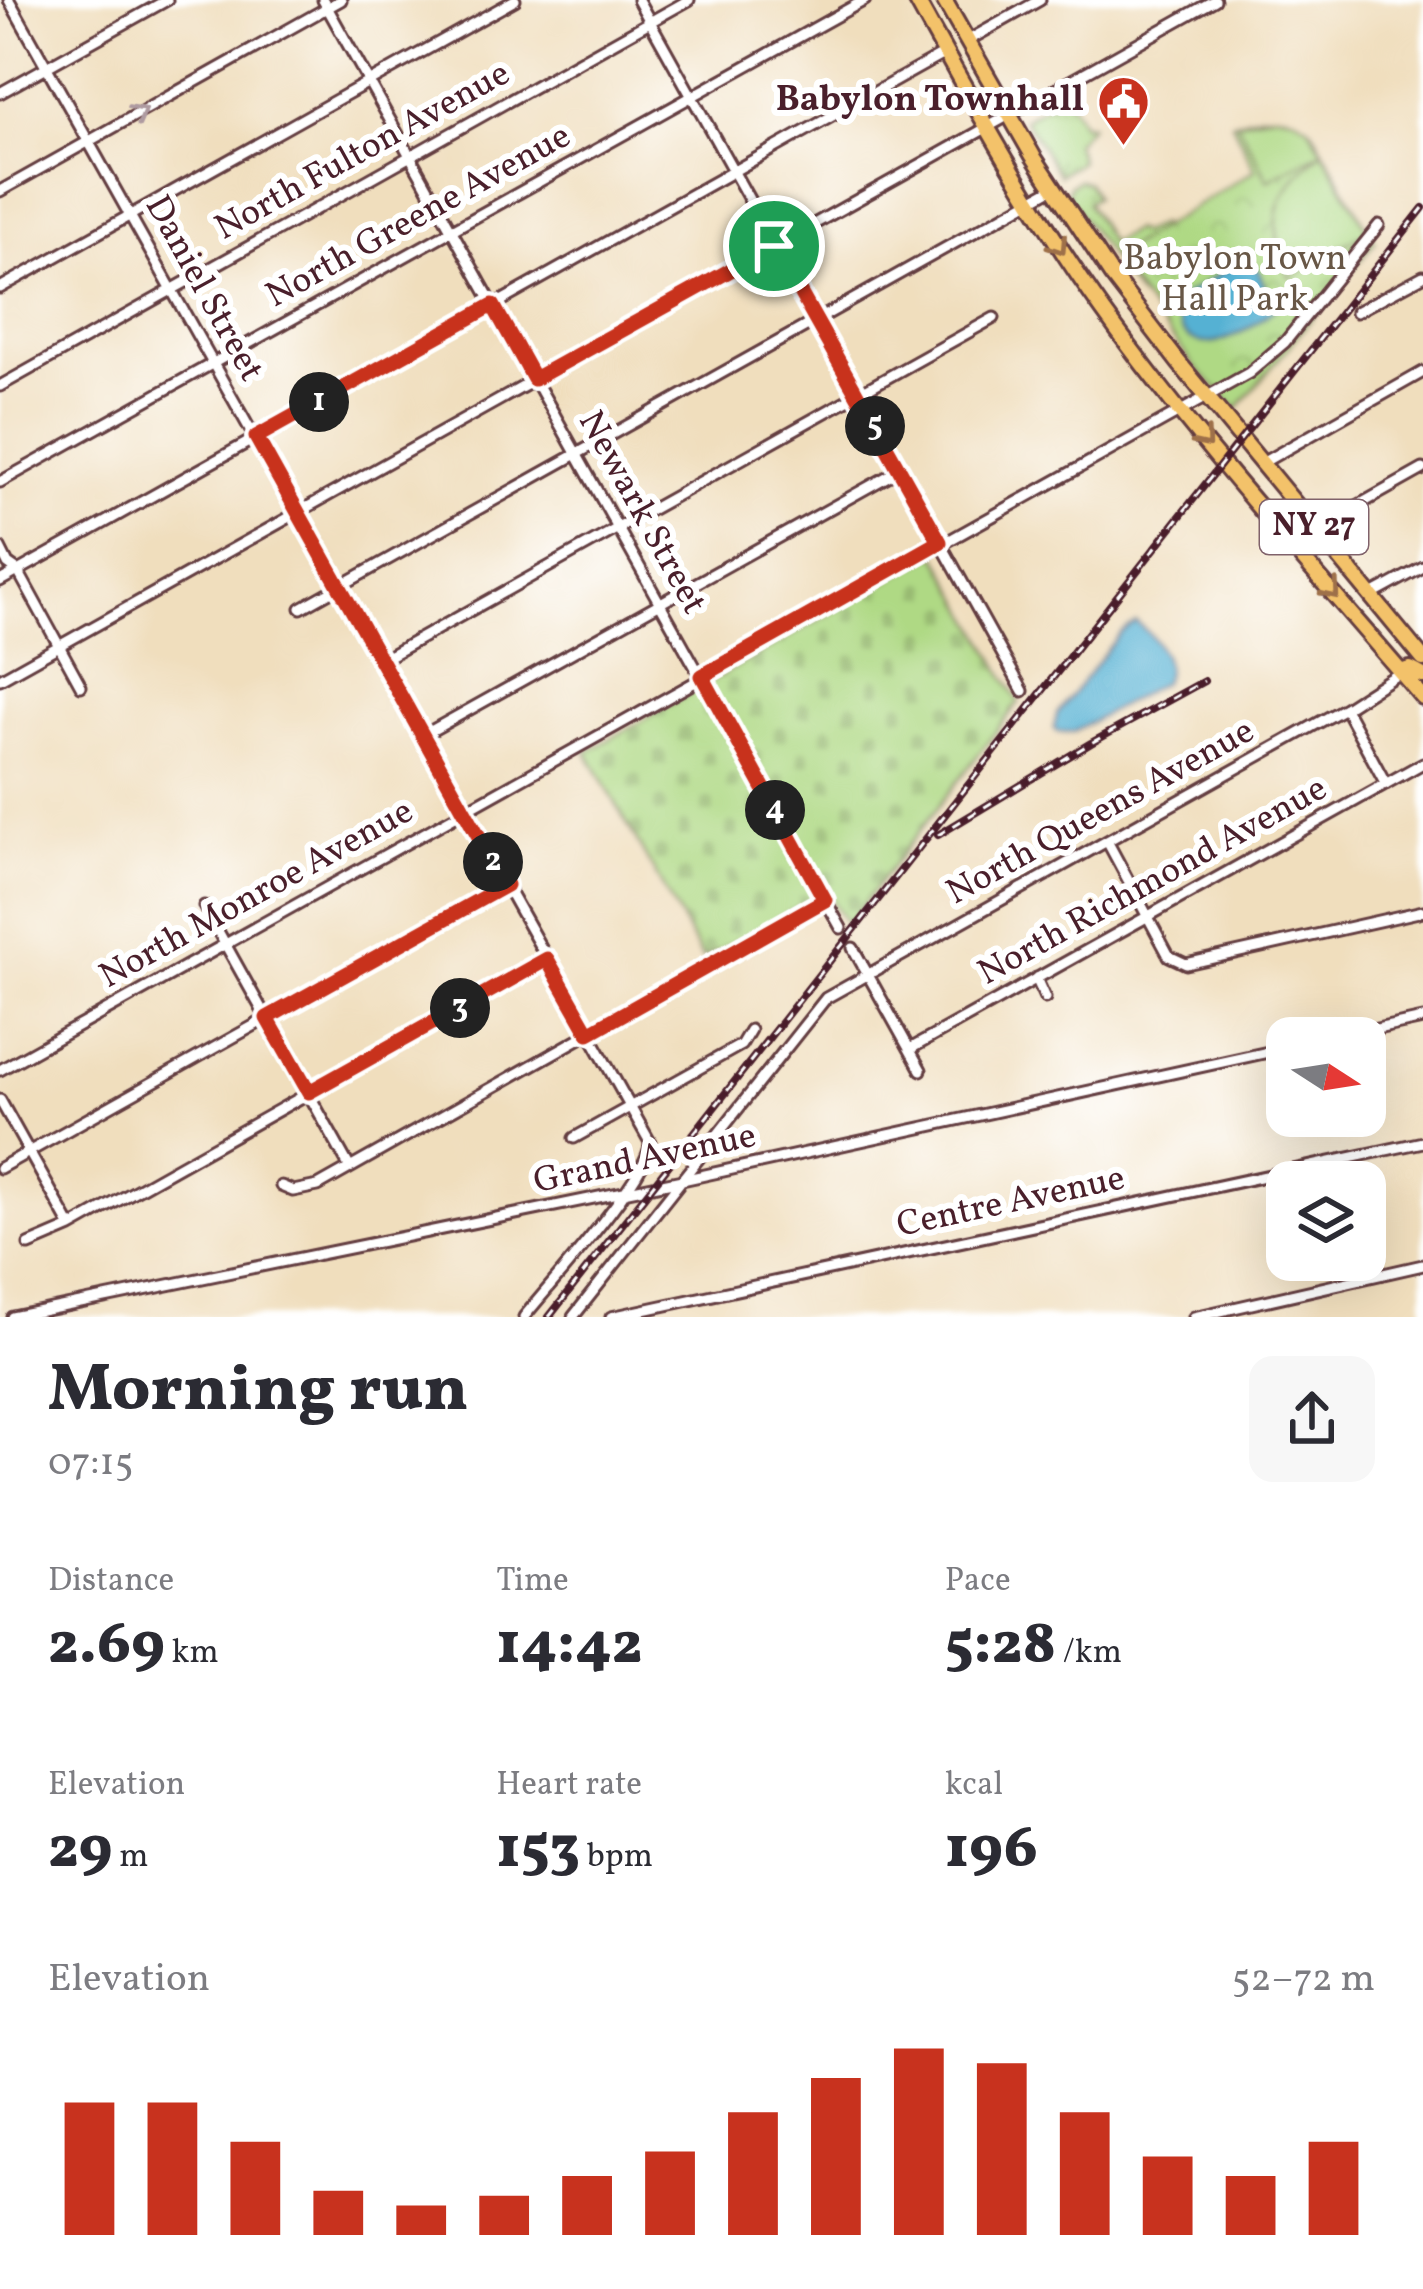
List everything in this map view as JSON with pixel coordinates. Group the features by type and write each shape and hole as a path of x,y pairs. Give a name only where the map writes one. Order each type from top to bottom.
{"highway":[{"name":"NY 27","path":"916,0 1030,201 1097,303 1179,410 1423,698"},
{"name":"NY 27","path":"944,0 1053,188 1145,320 1423,659"},
{"path":"1229,470 1246,472 1262,463"},
{"path":"1401,673 1410,669 1423,676"}],"street":[{"name":"Daniel Street","path":"9,0 631,1108 651,1147 626,1190"},
{"path":"0,93 166,0"},
{"path":"0,190 325,4 341,0"},
{"path":"0,288 515,0"},
{"path":"638,0 1022,691"},
{"name":"North Fulton Avenue","path":"0,386 689,0"},
{"name":"North Greene Avenue","path":"0,482 865,0"},
{"path":"967,41 1040,0"},
{"path":"0,679 1215,0"},
{"name":"Newark Street","path":"325,4 841,928"},
{"path":"0,580 945,53"},
{"path":"301,608 1053,188"},
{"name":"North Monroe Avenue","path":"0,1070 1272,356 1379,225"},
{"path":"1356,312 1422,279"},
{"path":"380,661 994,318"},
{"path":"1262,463 1423,372"},
{"path":"1316,529 1423,469"},
{"path":"422,736 899,470"},
{"path":"0,548 81,686"},
{"path":"1369,596 1423,567"},
{"name":"North Queens Avenue","path":"682,1180 826,998 1401,673"},
{"path":"1345,708 1386,784"},
{"name":"North Richmond Avenue","path":"910,1048 1423,763"},
{"path":"1107,841 1169,956 1191,964 1423,911"},
{"path":"0,1168 506,885"},
{"path":"281,1186 293,1191 318,1186 825,900"},
{"path":"203,906 350,1168"},
{"path":"853,948 921,1070"},
{"path":"29,1245 71,1227 547,959"},
{"path":"1036,978 1045,998"},
{"path":"1386,1027 1423,1019"},
{"path":"574,1138 741,1045 750,1030"},
{"name":"Grand Avenue","path":"13,1317 682,1180 1266,1053"},
{"path":"0,1100 71,1227"},
{"name":"Centre Avenue","path":"611,1317 1423,1142"},
{"path":"573,1317 682,1180"},
{"path":"524,1317 626,1190"},
{"path":"1194,1317 1423,1265"},
{"path":"0,1307 13,1317"}],"green space":[{"path":"1069,91 1067,97 1082,124 1090,125 1075,143 1080,161 1059,175 1024,119"},
{"name":"Babylon Town Hall Park","path":"1263,113 1286,114 1312,129 1375,242 1237,409 1195,367 1111,258 1255,170 1232,123"},
{"path":"1274,113 1308,125 1366,227 1366,232 1290,278 1278,239 1278,209 1293,181 1321,152 1268,180 1237,122"},
{"path":"1079,180 1087,182 1095,197 1087,203 1110,243 1133,230 1141,233 1159,224 1177,252 1148,304 1067,196 1069,186"},
{"path":"936,553 1019,702 847,925 826,892 703,959 587,752"}],"water":[{"path":"1245,258 1258,270 1274,309 1231,337 1195,341 1179,325 1182,297"},
{"path":"1136,622 1164,657 1163,682 1073,732 1058,732 1054,728 1057,714 1120,633"}],"railway":[{"path":"549,1317 1423,208"},
{"path":"938,835 1204,681"}],"place":[{"name":"Babylon Townhall","path":"1123,147"}],"route":[{"path":"774,246 940,542 702,676 825,900 589,1033 547,959 309,1092 267,1018 506,885 256,437 493,305 534,379 774,246"}]}
